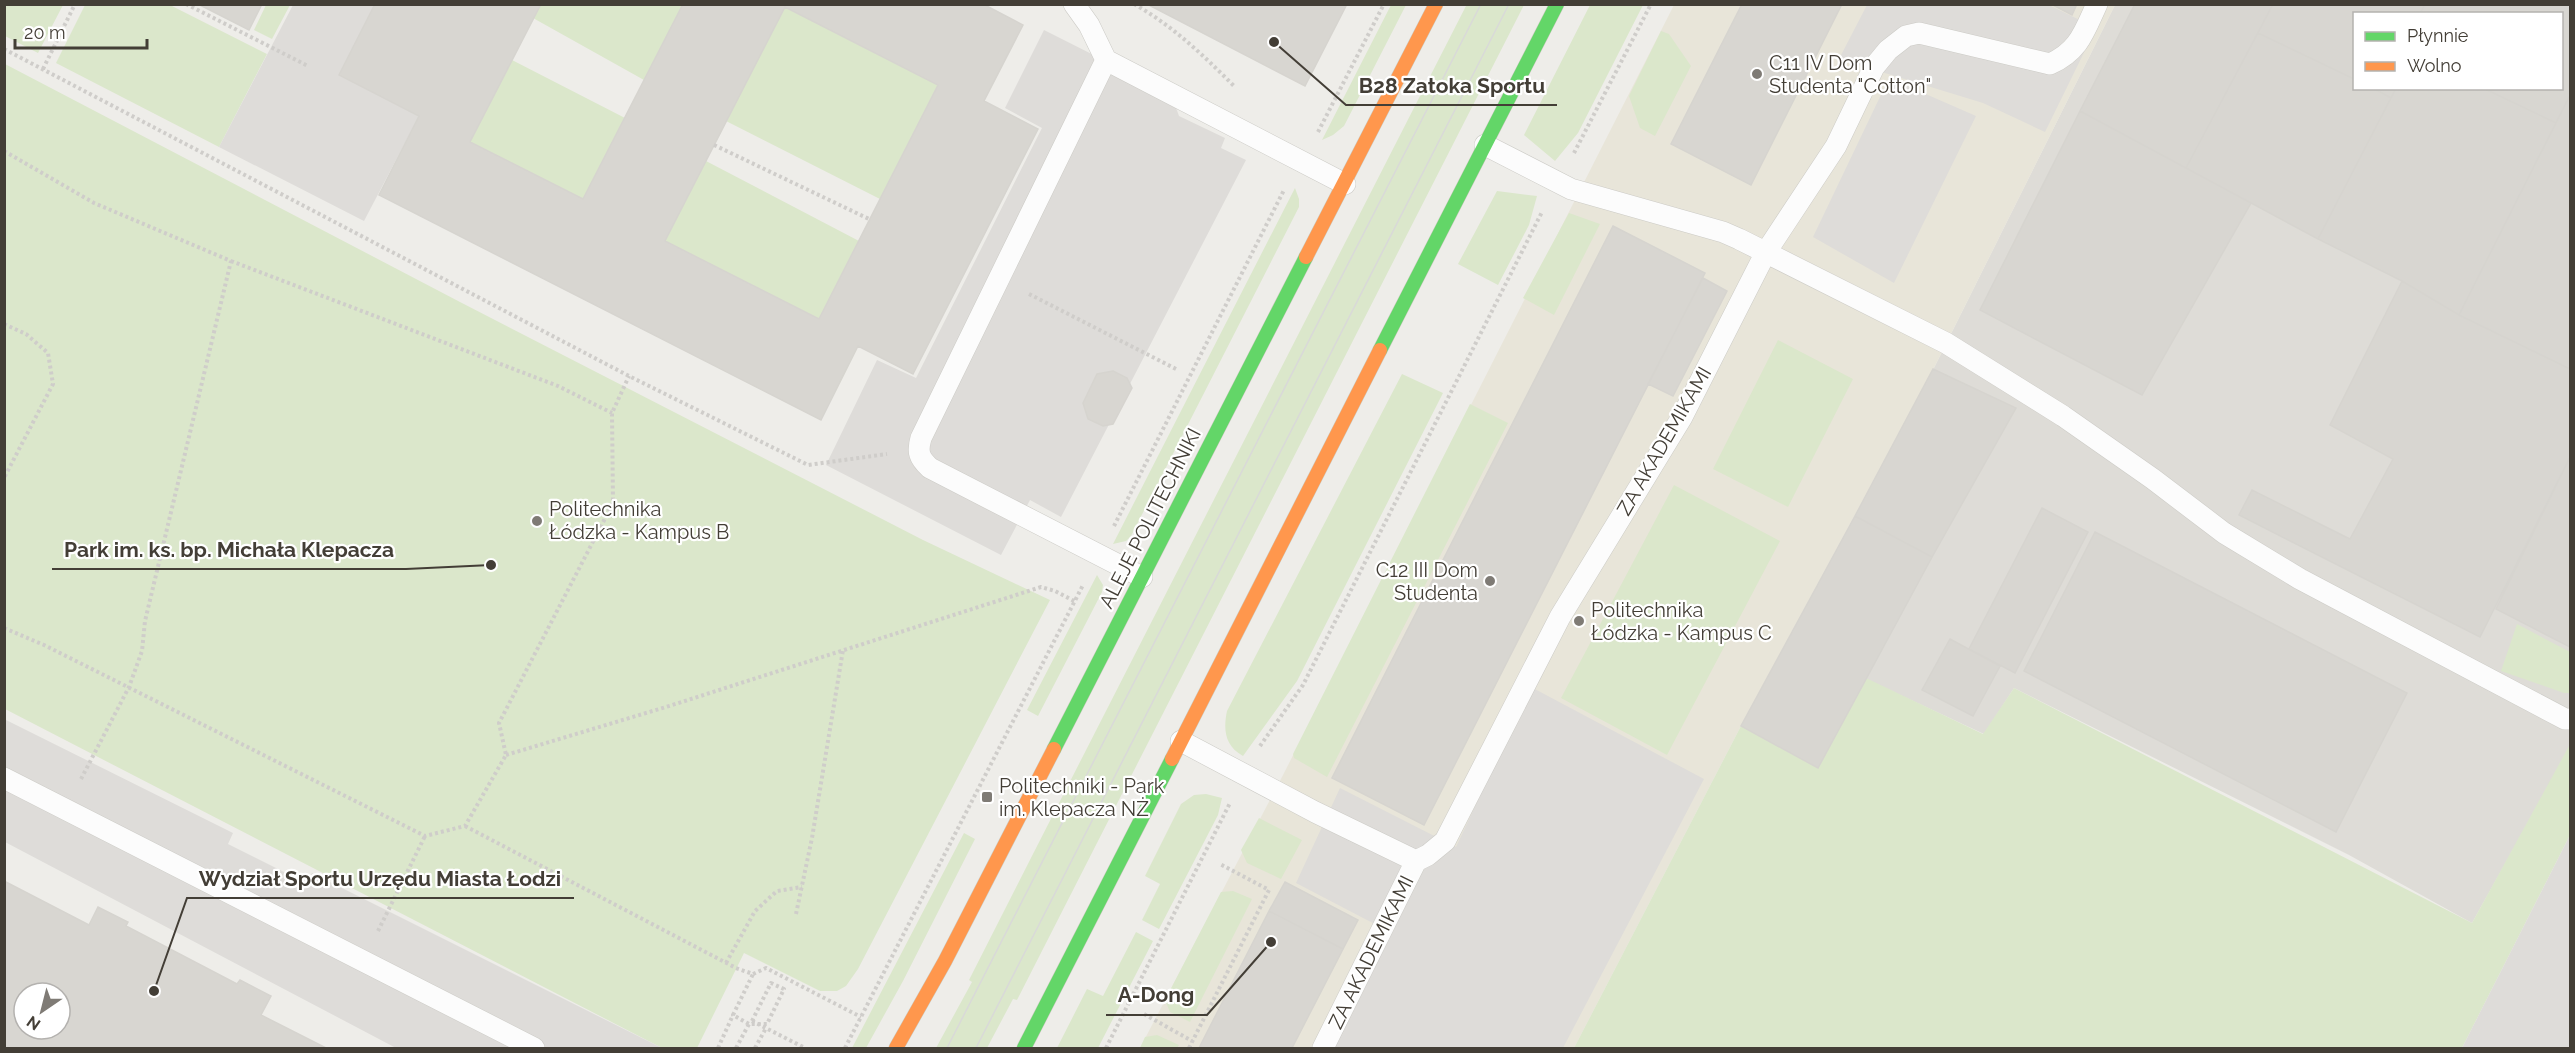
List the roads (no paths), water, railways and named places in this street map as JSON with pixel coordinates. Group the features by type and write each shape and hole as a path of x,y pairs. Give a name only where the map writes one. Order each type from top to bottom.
{"main road":[{"name":"ALEJE POLITECHNIKI","path":"896,1048 945,961 1436,4"},
{"path":"1024,1048 1557,4"}],"lane":[{"path":"1074,4 1086,18 1106,60 1345,184"},
{"name":"ZA AKADEMIKAMI","path":"1323,1048 1416,861 1428,855 1445,841 1560,617 1682,417 1766,252 1836,146 1874,66 1888,50 1906,36 1919,33 2050,64 2066,57 2077,46 2097,4"},
{"path":"1106,60 917,450 921,460 930,468 1142,577"},
{"path":"1485,145 1580,192 1723,232 1946,344 2063,416 2153,479 2224,533 2300,579 2565,719 2571,719"},
{"path":"1180,741 1315,812 1416,861"},
{"path":"4,778 534,1048"}],"tram line":[{"path":"947,1048 1481,4"},
{"path":"976,1048 1509,4"}],"place":[{"name":"B28 Zatoka Sportu","path":"1274,42"},
{"name":"C11 IV Dom Studenta \"Cotton\"","path":"1757,74"},
{"name":"Politechnika Łódzka - Kampus B","path":"537,521"},
{"name":"Park im. ks. bp. Michała Klepacza","path":"491,565"},
{"name":"C12 III Dom Studenta","path":"1490,581"},
{"name":"Politechnika Łódzka - Kampus C","path":"1579,621"},
{"name":"Politechniki - Park im. Klepacza NŻ","path":"987,797"},
{"name":"A-Dong","path":"1271,942"},
{"name":"Wydział Sportu Urzędu Miasta Łodzi","path":"154,991"}]}
